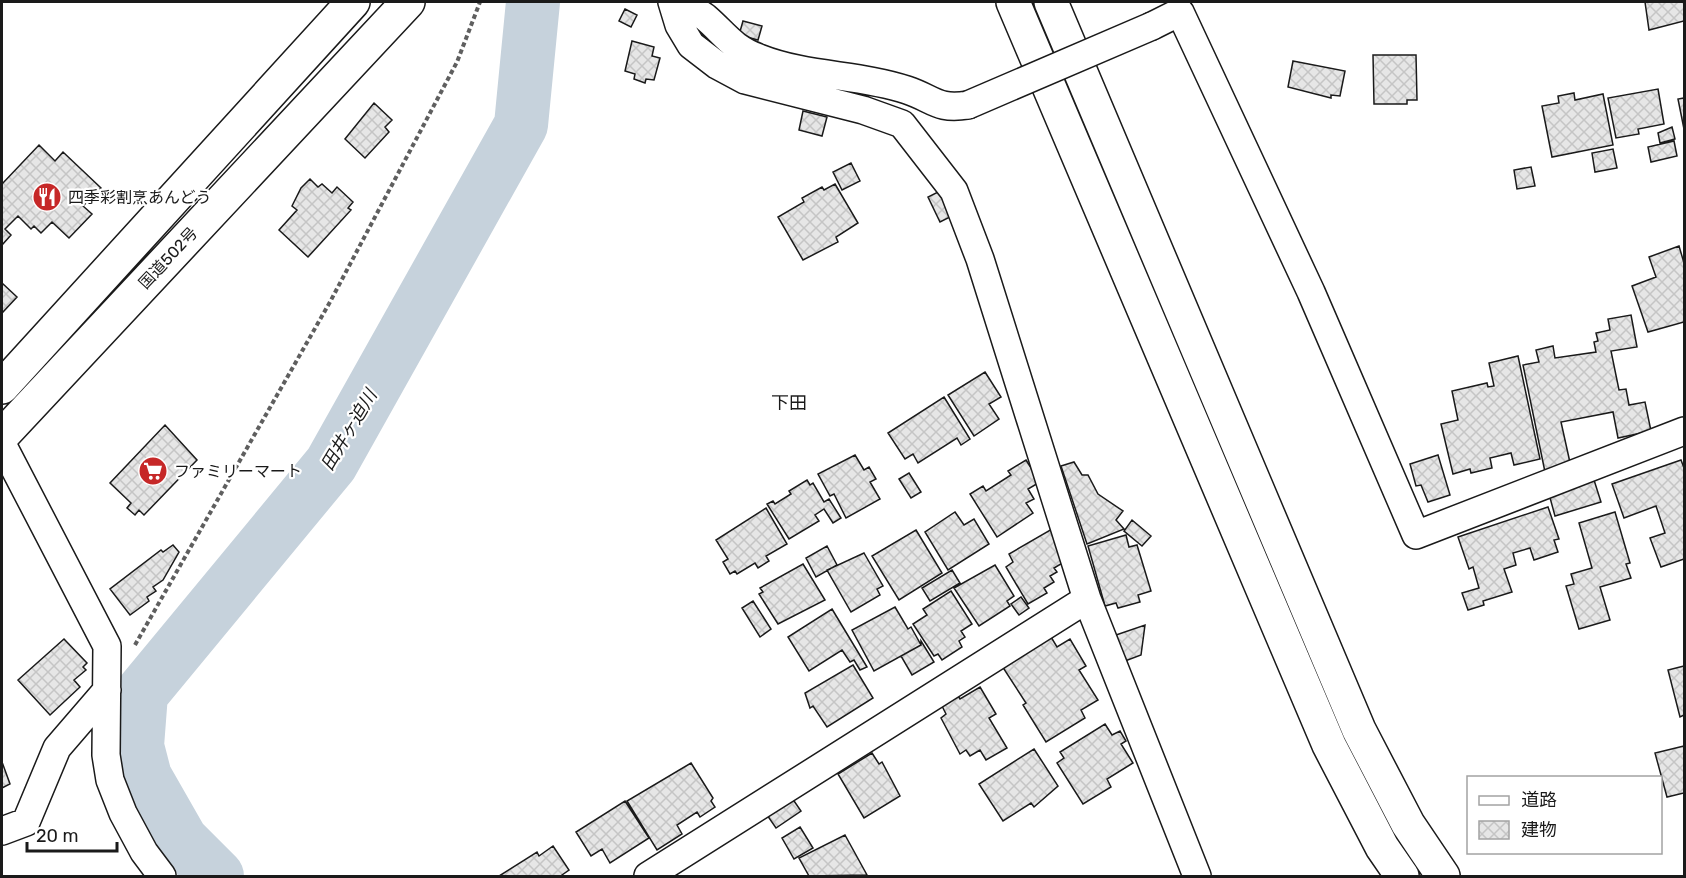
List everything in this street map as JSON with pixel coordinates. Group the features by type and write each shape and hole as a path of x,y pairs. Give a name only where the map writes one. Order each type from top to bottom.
{"highway":[{"path":"2,387 353,2"},
{"name":"国道502号","path":"2,436 408,2"},
{"path":"1013,2 1329,745 1382,847 1402,876"},
{"path":"1051,2 1359,730 1408,824 1443,876"}],"street":[{"path":"672,2 704,16 728,41 759,58 816,74 871,80 909,91 948,108 968,105 1180,12 1311,292 1416,535 1684,431"},
{"path":"672,2 679,25 691,45 717,65 745,80 863,110 902,124 954,191 980,259 1087,599 1197,876"},
{"path":"2,444 106,646 106,755 110,780 139,842 162,876"},
{"path":"648,876 1087,599"},
{"path":"2,831 26,822 57,748 107,690"}],"path":[{"path":"133,652 335,292 457,62 480,2"}],"building":[{"path":"1645,2 1684,2 1684,21 1649,30"},
{"path":"625,9 637,15 631,27 619,21"},
{"path":"743,21 762,26 758,40 739,35"},
{"path":"632,41 654,47 652,56 660,58 654,80 646,79 645,83 634,79 635,74 625,71"},
{"path":"1373,55 1416,55 1417,100 1407,100 1407,104 1374,104"},
{"path":"1293,61 1345,71 1340,96 1331,95 1331,98 1288,87"},
{"path":"1658,89 1664,124 1638,129 1639,134 1616,138 1608,98"},
{"path":"1574,93 1575,100 1603,94 1613,145 1552,157 1542,106 1559,103 1558,96"},
{"path":"1684,98 1684,129 1678,99"},
{"path":"374,103 392,120 385,127 389,132 365,158 345,139"},
{"path":"803,111 827,117 822,136 799,130"},
{"path":"1672,127 1675,139 1660,143 1658,133"},
{"path":"1674,141 1677,156 1651,162 1648,147"},
{"name":"四季彩割烹あんどう","path":"39,145 55,161 63,152 101,188 83,206 92,214 69,238 52,222 41,233 34,226 31,229 18,216 5,229 11,235 2,245 2,184"},
{"path":"1613,149 1617,168 1595,172 1592,153"},
{"path":"851,163 860,181 842,190 833,172"},
{"path":"1531,167 1535,186 1517,189 1514,170"},
{"path":"310,179 318,187 322,184 332,193 337,187 353,202 348,208 351,210 308,257 279,230 297,210 292,206 301,188"},
{"path":"835,184 858,223 836,237 838,242 803,260 778,217 804,202 802,198 822,187 824,190"},
{"path":"940,191 952,216 940,222 928,197"},
{"path":"1679,246 1684,263 1684,322 1648,332 1632,286 1656,277 1649,257"},
{"path":"2,283 17,297 2,313"},
{"path":"1631,315 1637,347 1611,351 1619,390 1626,389 1629,405 1645,402 1651,431 1618,438 1613,412 1561,422 1571,467 1545,472 1523,365 1539,362 1536,350 1553,346 1555,358 1596,352 1594,342 1598,341 1596,333 1610,330 1608,319"},
{"path":"1518,356 1540,459 1514,465 1511,453 1490,458 1492,468 1471,473 1470,469 1453,474 1441,424 1458,420 1452,391 1487,383 1488,387 1494,386 1489,363"},
{"path":"985,372 1001,397 989,404 999,419 974,436 948,395"},
{"path":"944,397 970,439 961,445 957,438 918,463 913,454 905,459 888,433"},
{"name":"ファミリーマート","path":"165,425 197,460 144,515 139,510 135,515 127,508 131,503 110,483"},
{"path":"855,455 864,470 869,467 876,479 870,482 880,499 846,518 834,494 830,496 818,474"},
{"path":"1438,455 1450,495 1428,502 1421,485 1416,486 1410,464"},
{"path":"1026,460 1040,482 1028,489 1034,499 1026,503 1033,513 997,537 970,494 983,486 986,491 1011,475 1008,471"},
{"path":"1681,460 1684,468 1684,559 1661,567 1650,538 1665,533 1656,506 1624,518 1612,484"},
{"path":"1074,462 1082,475 1088,475 1098,494 1123,511 1116,520 1124,529 1087,544 1061,466"},
{"path":"909,473 921,492 911,498 899,479"},
{"path":"807,480 810,485 813,483 824,502 829,499 841,518 833,523 824,509 815,515 819,521 789,539 767,504 773,501 775,504 791,494 789,491"},
{"path":"1594,480 1601,502 1555,516 1549,494"},
{"path":"1548,507 1559,539 1554,540 1558,552 1534,560 1530,548 1513,553 1516,565 1504,569 1512,592 1483,601 1484,605 1468,610 1462,593 1479,588 1473,567 1469,569 1458,537"},
{"path":"766,508 787,544 766,556 769,561 758,568 755,563 737,574 735,571 730,574 723,562 728,559 716,540"},
{"path":"955,512 964,525 974,519 989,544 948,570 925,532"},
{"path":"1615,512 1630,563 1626,564 1631,578 1600,587 1610,620 1579,629 1566,586 1574,584 1571,574 1592,568 1579,523"},
{"path":"1132,520 1151,536 1142,546 1124,531"},
{"path":"1052,529 1066,561 1054,568 1057,572 1050,576 1054,582 1044,588 1047,593 1028,604 1006,567 1013,562 1009,554"},
{"path":"916,530 942,573 899,600 872,556"},
{"path":"1126,535 1129,547 1137,545 1151,591 1138,595 1140,602 1118,608 1116,603 1105,606 1088,546"},
{"path":"173,545 179,552 163,580 153,587 156,591 147,597 149,601 130,615 110,589 161,550 163,552"},
{"path":"827,546 837,565 816,577 806,558"},
{"path":"864,553 883,586 877,589 880,595 851,612 827,570"},
{"path":"803,564 825,600 778,624 759,594 763,592 760,588"},
{"path":"995,565 1014,596 1007,601 1010,606 979,626 954,588"},
{"path":"952,570 960,583 930,601 922,588"},
{"path":"951,591 972,624 961,631 965,637 959,641 962,647 942,660 938,654 934,656 913,624 927,615 923,609"},
{"path":"1021,597 1029,608 1019,615 1011,604"},
{"path":"753,601 771,629 760,637 742,608"},
{"path":"895,607 908,629 911,627 921,645 874,671 852,630"},
{"path":"832,609 867,667 860,670 854,660 850,662 842,650 809,671 788,637"},
{"path":"1145,625 1141,655 1125,661 1116,635"},
{"path":"1051,637 1057,647 1070,639 1086,666 1079,670 1098,700 1081,710 1085,718 1046,742 1023,705 1026,703 1002,666"},
{"path":"64,639 87,663 83,667 86,670 74,680 80,687 50,715 18,680"},
{"path":"921,641 934,662 912,675 901,656 921,645"},
{"path":"853,665 873,698 827,727 813,706 810,708 805,693"},
{"path":"1684,666 1684,715 1680,717 1668,670"},
{"path":"980,687 996,714 989,718 1007,748 986,760 980,750 970,756 966,750 960,754 941,718 946,714 941,704 957,694 960,699"},
{"path":"1105,724 1112,735 1120,731 1126,741 1121,744 1133,763 1107,779 1111,787 1083,804 1057,763 1064,758 1060,752"},
{"path":"1684,746 1684,793 1667,797 1655,753"},
{"path":"1034,749 1058,786 1034,807 1031,803 1003,821 979,784"},
{"path":"872,753 879,764 882,762 900,796 864,818 838,774"},
{"path":"2,762 10,784 2,788"},
{"path":"691,763 713,798 711,801 715,807 700,817 697,812 677,825 682,834 657,850 627,801"},
{"path":"792,798 801,811 776,828 767,815"},
{"path":"625,801 649,838 610,863 602,849 591,856 576,832"},
{"path":"800,827 813,848 794,859 782,838"},
{"path":"845,835 867,875 809,876 799,858"},
{"path":"553,846 569,870 563,876 499,876 537,852 539,856"}],"waterway":[{"name":"田井ヶ迫川","path":"217,876 181,840 145,777 137,746 141,694 331,464 521,125 533,2"}],"place":[{"name":"四季彩割烹あんどう","path":"47,197"},
{"name":"ファミリーマート","path":"153,471"}],"district":[{"name":"下田","path":"789,403"}]}
